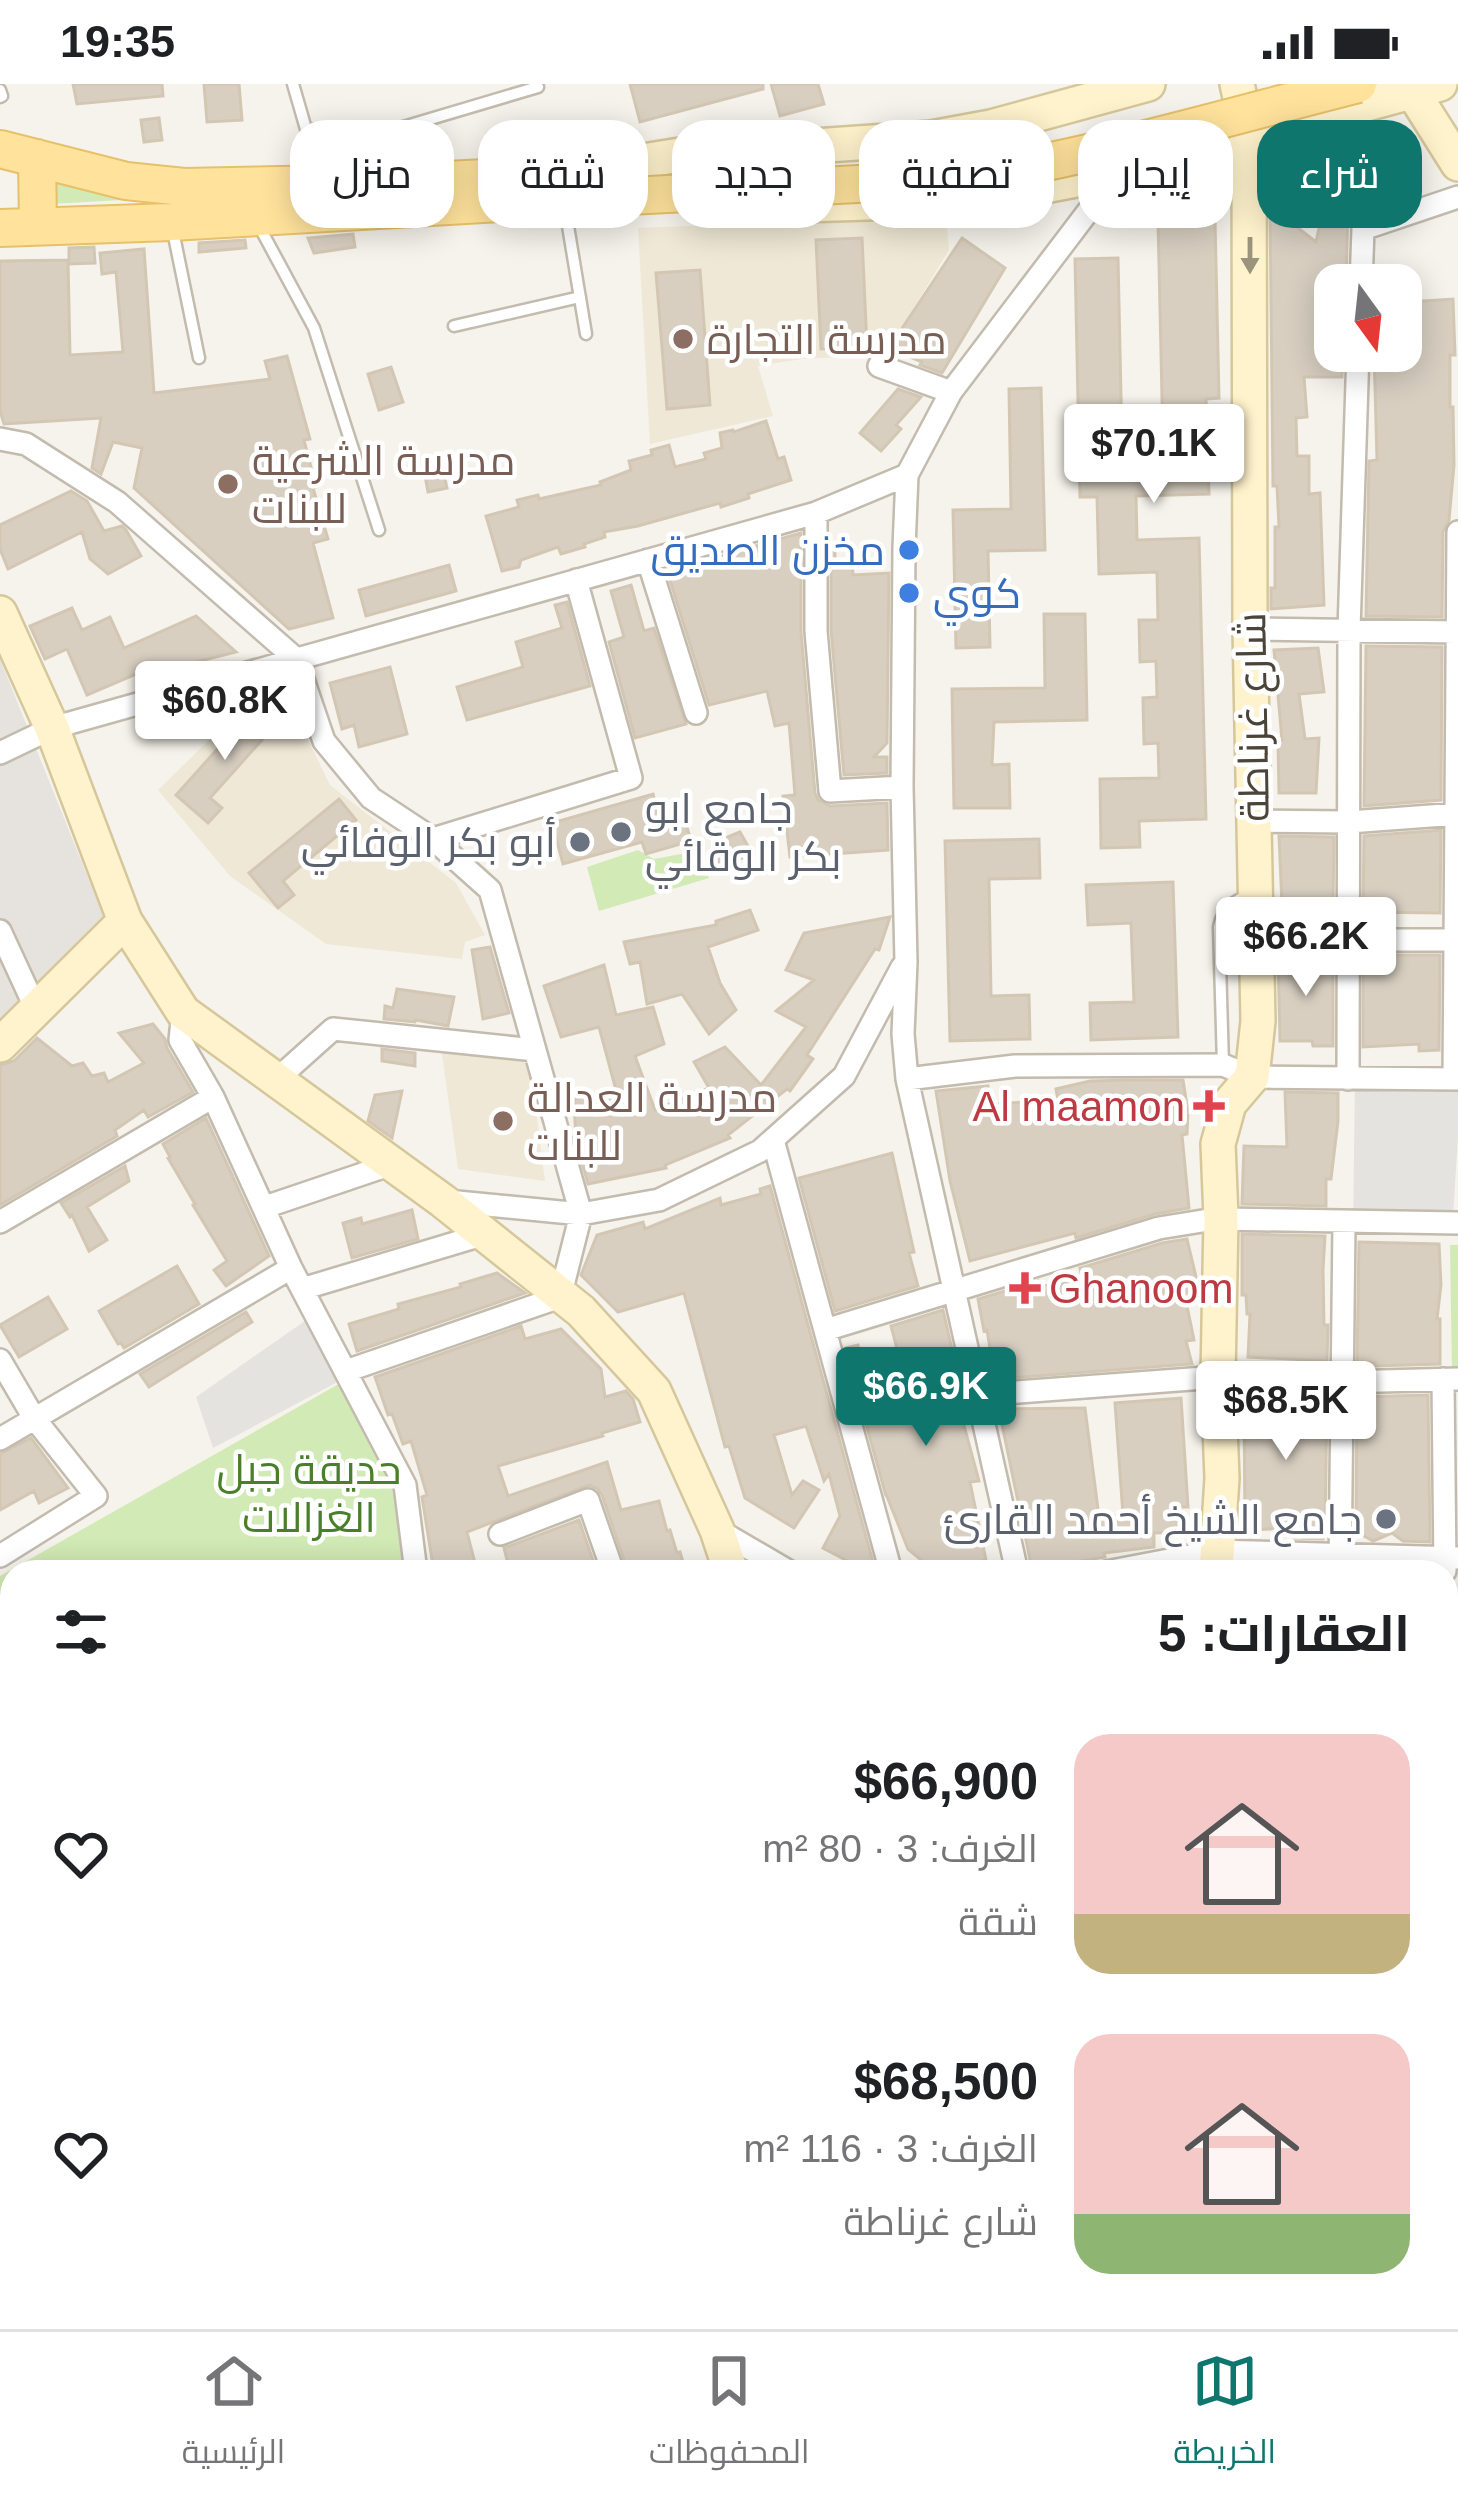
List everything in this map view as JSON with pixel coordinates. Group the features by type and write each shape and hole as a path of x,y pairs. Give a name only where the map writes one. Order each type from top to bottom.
{"main road":[{"path":"648,165 680,155 931,138 991,128 1148,84"},
{"name":"شارع غرناطة","path":"1216,1560 1222,1478 1218,1144 1258,1021 1250,629 1250,138 1237,84"},
{"path":"648,184 1004,152 1279,84"},
{"path":"648,188 954,179 1085,153 1358,84"},
{"path":"1233,142 1426,88 1458,164"},
{"path":"0,149 155,185 290,195"},
{"path":"37,158 38,226"},
{"path":"648,207 900,202 992,196 1078,180"},
{"path":"155,185 162,222"},
{"path":"0,228 255,218 290,208"},
{"path":"4,633 52,728 125,921 183,1012 443,1201 580,1311 654,1391 727,1560"},
{"path":"0,1045 125,921"}],"street":[{"path":"1362,264 1363,229 1458,197"},
{"path":"1014,1560 907,1079 903,1034 904,548 908,475 951,392 1078,225"},
{"path":"879,366 951,392"},
{"path":"1348,1079 1348,631 1357,372"},
{"path":"0,439 26,444 117,502 296,659 324,741 370,798 433,839 490,890 581,1214 560,1298 346,1371"},
{"path":"0,753 52,728 816,513 908,475"},
{"path":"816,513 816,631 830,791 902,787"},
{"path":"907,1079 1016,1066 1456,1079 1458,532"},
{"path":"648,560 696,713"},
{"path":"433,839 631,778 576,580"},
{"path":"1250,629 1457,632"},
{"path":"1254,821 1349,822 1456,814"},
{"path":"0,931 36,1009"},
{"path":"1256,940 1457,940"},
{"path":"443,1201 581,1214 659,1200 760,1151 844,1076 906,962"},
{"path":"183,1012 180,1040 213,1097 297,1279 405,1486 414,1560"},
{"path":"275,1080 333,1029 535,1050"},
{"path":"0,1222 213,1097"},
{"path":"773,1139 888,1560"},
{"path":"265,1207 392,1164"},
{"path":"825,1330 1160,1228 1221,1218 1458,1223"},
{"path":"1340,1560 1344,1222"},
{"path":"0,1439 297,1279 485,1234"},
{"path":"0,1360 34,1418 96,1496 0,1556"},
{"path":"978,1395 1218,1377 1342,1382 1450,1379 1449,1560"},
{"path":"500,1534 588,1500 609,1560"},
{"path":"717,1530 769,1560"}],"lane":[{"path":"293,84 303,120"},
{"path":"426,120 538,87"},
{"path":"255,218 314,328 379,530"},
{"path":"162,222 199,358"},
{"path":"571,228 586,334"},
{"path":"454,326 580,297"},
{"path":"1238,1071 1220,921 1230,904 1255,891"}],"shaded area":[{"path":"859,219 859,228 947,228 949,250 885,355 758,366 773,416 650,444 638,228 835,228 835,220"},
{"path":"0,659 105,920 0,1021"},
{"path":"258,692 301,725 330,785 456,883 485,935 465,942 462,959 326,944 230,876 158,790"},
{"path":"441,1047 529,1055 545,1181 458,1169"},
{"path":"1458,1075 1452,1232 1353,1227 1355,1079"},
{"path":"312,1316 345,1378 213,1448 196,1397"}],"green space":[{"path":"53,177 139,199 52,204"},
{"path":"638,850 654,859 697,851 709,878 599,911 587,867"},
{"path":"1450,1245 1458,1245 1458,1373 1452,1373"},
{"name":"حديقة جبل الغزالات","path":"344,1381 399,1487 409,1560 28,1560"}],"building":[{"path":"73,84 162,84 163,96 77,104"},
{"path":"204,84 239,84 242,120 207,122"},
{"path":"630,84 763,84 763,89 639,120"},
{"path":"771,84 818,84 824,104 780,116"},
{"path":"159,118 162,140 144,142 141,120"},
{"path":"1158,228 1215,228 1219,398 1206,399 1209,494 1136,496 1137,540 1199,538 1206,819 1139,821 1140,847 1101,848 1100,779 1159,778 1158,743 1144,744 1143,698 1157,697 1156,661 1140,662 1139,620 1158,620 1157,572 1099,574 1097,497 1080,497 1075,259 1118,258 1122,443 1163,442"},
{"path":"1270,228 1298,228 1316,242 1319,228 1347,228 1347,264 1314,264 1314,372 1342,372 1342,377 1304,377 1307,417 1296,418 1297,456 1309,456 1309,494 1320,493 1324,605 1271,609 1275,527 1279,527 1277,486 1273,486"},
{"path":"353,234 355,247 314,253 308,238"},
{"name":"مدرسة التجارة","path":"862,238 867,346 821,349 816,240"},
{"path":"962,238 1005,268 942,373 889,348"},
{"path":"245,240 246,248 199,252 199,243"},
{"path":"94,247 95,263 69,264 69,248"},
{"path":"144,249 154,393 270,379 265,361 287,356 310,439 304,440 328,539 313,543 333,618 289,629 134,488 142,448 113,442 101,474 92,468 101,418 4,424 0,411 0,261 68,260 70,355 123,352 116,272 102,274 100,253"},
{"name":"مدرسة التجارة","path":"700,270 710,405 667,409 656,273"},
{"path":"1453,299 1450,407 1454,465 1449,520 1443,532 1442,617 1366,616 1369,461 1377,460 1375,372 1422,372 1422,301"},
{"path":"391,367 403,402 379,410 368,374"},
{"path":"1041,388 1045,550 988,551 990,647 956,648 953,510 1011,509 1009,389"},
{"path":"898,389 921,397 881,451 860,433"},
{"path":"766,421 778,459 784,457 791,480 721,507 720,503 604,532 605,537 585,547 561,554 558,547 502,571 486,516 519,507 517,500 601,485 631,470 629,461 669,445 675,467 706,459 704,453 722,448 720,433"},
{"path":"442,466 447,488 428,492 424,470"},
{"path":"71,491 87,501 104,531 122,526 141,556 108,574 90,559 82,532 8,569 0,549 0,525"},
{"path":"801,533 801,632 815,793 830,806 887,803 888,850 790,857 783,796 795,795 789,723 775,726 767,691 709,705 667,571"},
{"path":"831,549 835,549 835,560 852,559 853,575 889,573 887,743 874,757 887,757 887,773 844,775 831,630"},
{"path":"449,565 456,591 366,616 359,590"},
{"path":"631,585 644,631 654,628 686,724 635,738 609,642 624,637 611,591"},
{"path":"567,602 590,686 467,720 457,687 523,667 516,642 562,628 555,605"},
{"path":"72,608 82,630 110,617 124,648 196,616 236,652 144,675 143,671 87,695 67,649 45,659 30,626"},
{"path":"1044,614 1085,614 1087,720 994,722 992,765 1009,764 1010,808 954,808 952,689 1045,688"},
{"path":"1366,646 1442,647 1441,800 1364,806"},
{"path":"1318,648 1324,692 1299,694 1305,739 1319,738 1316,793 1279,793 1278,741 1282,740 1274,650"},
{"path":"390,667 407,734 359,747 354,725 342,729 330,683"},
{"path":"258,704 278,722 210,798 222,808 208,823 176,795"},
{"name":"جامع ابو بكر الوقائي","path":"653,794 659,817 682,810 691,841 646,854 642,842 563,864 552,823"},
{"path":"339,799 356,820 283,881 294,895 278,908 249,873"},
{"path":"1441,830 1440,913 1363,912 1364,836"},
{"path":"740,832 753,855 718,865 713,843"},
{"path":"1279,836 1334,837 1333,903 1282,905"},
{"path":"1039,839 1040,878 989,879 991,996 1029,995 1030,1039 950,1041 945,841"},
{"path":"1173,882 1178,1037 1091,1040 1090,1003 1134,1002 1131,923 1088,925 1086,885"},
{"path":"750,910 758,930 708,947 720,983 736,1010 709,1034 682,994 647,1004 640,962 630,964 624,942 716,925 716,921"},
{"path":"890,917 879,950 875,949 807,1055 813,1059 790,1091 730,1138 666,1168 588,1184 576,1142 574,1099 616,1090 599,1027 561,1037 544,986 604,965 616,1015 653,1007 664,1044 635,1056 655,1110 709,1088 694,1062 725,1047 761,1085 806,1027 776,1011 814,980 786,970 804,933"},
{"path":"490,947 509,1013 483,1019 472,950"},
{"path":"1278,955 1333,955 1333,1046 1280,1041"},
{"path":"1363,955 1440,955 1439,1050 1419,1051 1419,1044 1363,1047"},
{"path":"397,989 454,997 448,1026 384,1019 385,1006 393,1008"},
{"path":"153,1024 193,1092 148,1117 144,1110 115,1130 117,1136 0,1205 0,1065 14,1061 37,1038 72,1066 83,1063 92,1076 104,1073 108,1082 144,1063 119,1033"},
{"path":"382,1049 415,1053 415,1066 382,1061"},
{"path":"1183,1080 1189,1208 970,1261 950,1181 936,1091 988,1086 991,1104 1058,1100 1056,1089 1090,1081"},
{"path":"402,1091 392,1138 368,1121 375,1095"},
{"path":"1285,1092 1338,1093 1326,1206 1242,1204 1244,1146 1287,1147"},
{"path":"206,1118 269,1256 226,1286 214,1270 227,1261 163,1144"},
{"path":"892,1153 918,1286 835,1311 799,1178"},
{"path":"125,1166 129,1181 87,1207 107,1240 89,1251 61,1203"},
{"path":"770,1186 872,1560 846,1560 823,1548 840,1516 829,1474 824,1481 806,1426 774,1435 792,1495 803,1481 819,1490 794,1528 745,1498 729,1446 725,1447 684,1293 618,1312 581,1275 597,1235 643,1222 645,1229 720,1198 721,1205 761,1194 760,1189"},
{"path":"412,1210 418,1239 352,1258 343,1223 361,1218 362,1224"},
{"path":"1242,1234 1325,1236 1327,1361 1248,1357 1250,1314 1246,1295 1242,1295"},
{"path":"1187,1239 1197,1281 1188,1283 1192,1299 1186,1301 1194,1340 1186,1341 1192,1364 995,1379 978,1299 1038,1281 1039,1287 1082,1278 1080,1268"},
{"path":"1359,1242 1439,1244 1440,1364 1357,1362"},
{"path":"177,1266 199,1304 124,1348 118,1344 99,1311"},
{"path":"497,1273 525,1293 357,1351 349,1324"},
{"path":"48,1297 67,1329 19,1357 0,1325"},
{"path":"943,1310 961,1388 948,1390 949,1407 965,1407 968,1421 963,1422 979,1481 970,1482 986,1560 921,1560 908,1549 886,1496 845,1348 858,1345 874,1408 915,1394 891,1326"},
{"path":"246,1312 252,1322 149,1387 140,1374"},
{"path":"521,1326 525,1339 561,1329 601,1369 605,1397 626,1391 640,1422 498,1466 508,1496 607,1462 621,1510 659,1501 667,1531 682,1560 624,1560 602,1495 589,1485 467,1532 474,1560 432,1560 422,1497 427,1495 411,1441 403,1444 375,1377"},
{"path":"1244,1393 1327,1396 1323,1539 1294,1538 1293,1528 1245,1530"},
{"path":"1428,1395 1430,1542 1403,1541 1392,1533 1373,1541 1359,1533 1356,1522 1357,1397"},
{"path":"1181,1398 1188,1507 1179,1507 1181,1532 1154,1533 1154,1547 1104,1553 1105,1557 1030,1560 996,1409 1085,1408 1099,1517 1123,1515 1115,1403"},
{"path":"31,1438 68,1488 39,1503 34,1491 0,1510 0,1454"},
{"path":"579,1520 593,1560 507,1560 504,1548"}],"place":[{"name":"مدرسة التجارة","path":"683,339"},
{"name":"مدرسة الشرعية للبنات","path":"228,484"},
{"name":"مخزن الصديق","path":"909,550"},
{"name":"كوي","path":"909,593"},
{"name":"جامع ابو بكر الوقائي","path":"621,832"},
{"name":"أبو بكر الوفائي","path":"580,842"},
{"name":"Al maamon","path":"1209,1106"},
{"name":"مدرسة العدالة للبنات","path":"503,1121"},
{"name":"Ghanoom","path":"1025,1288"},
{"name":"جامع الشيخ أحمد القارئ","path":"1386,1519"}]}
